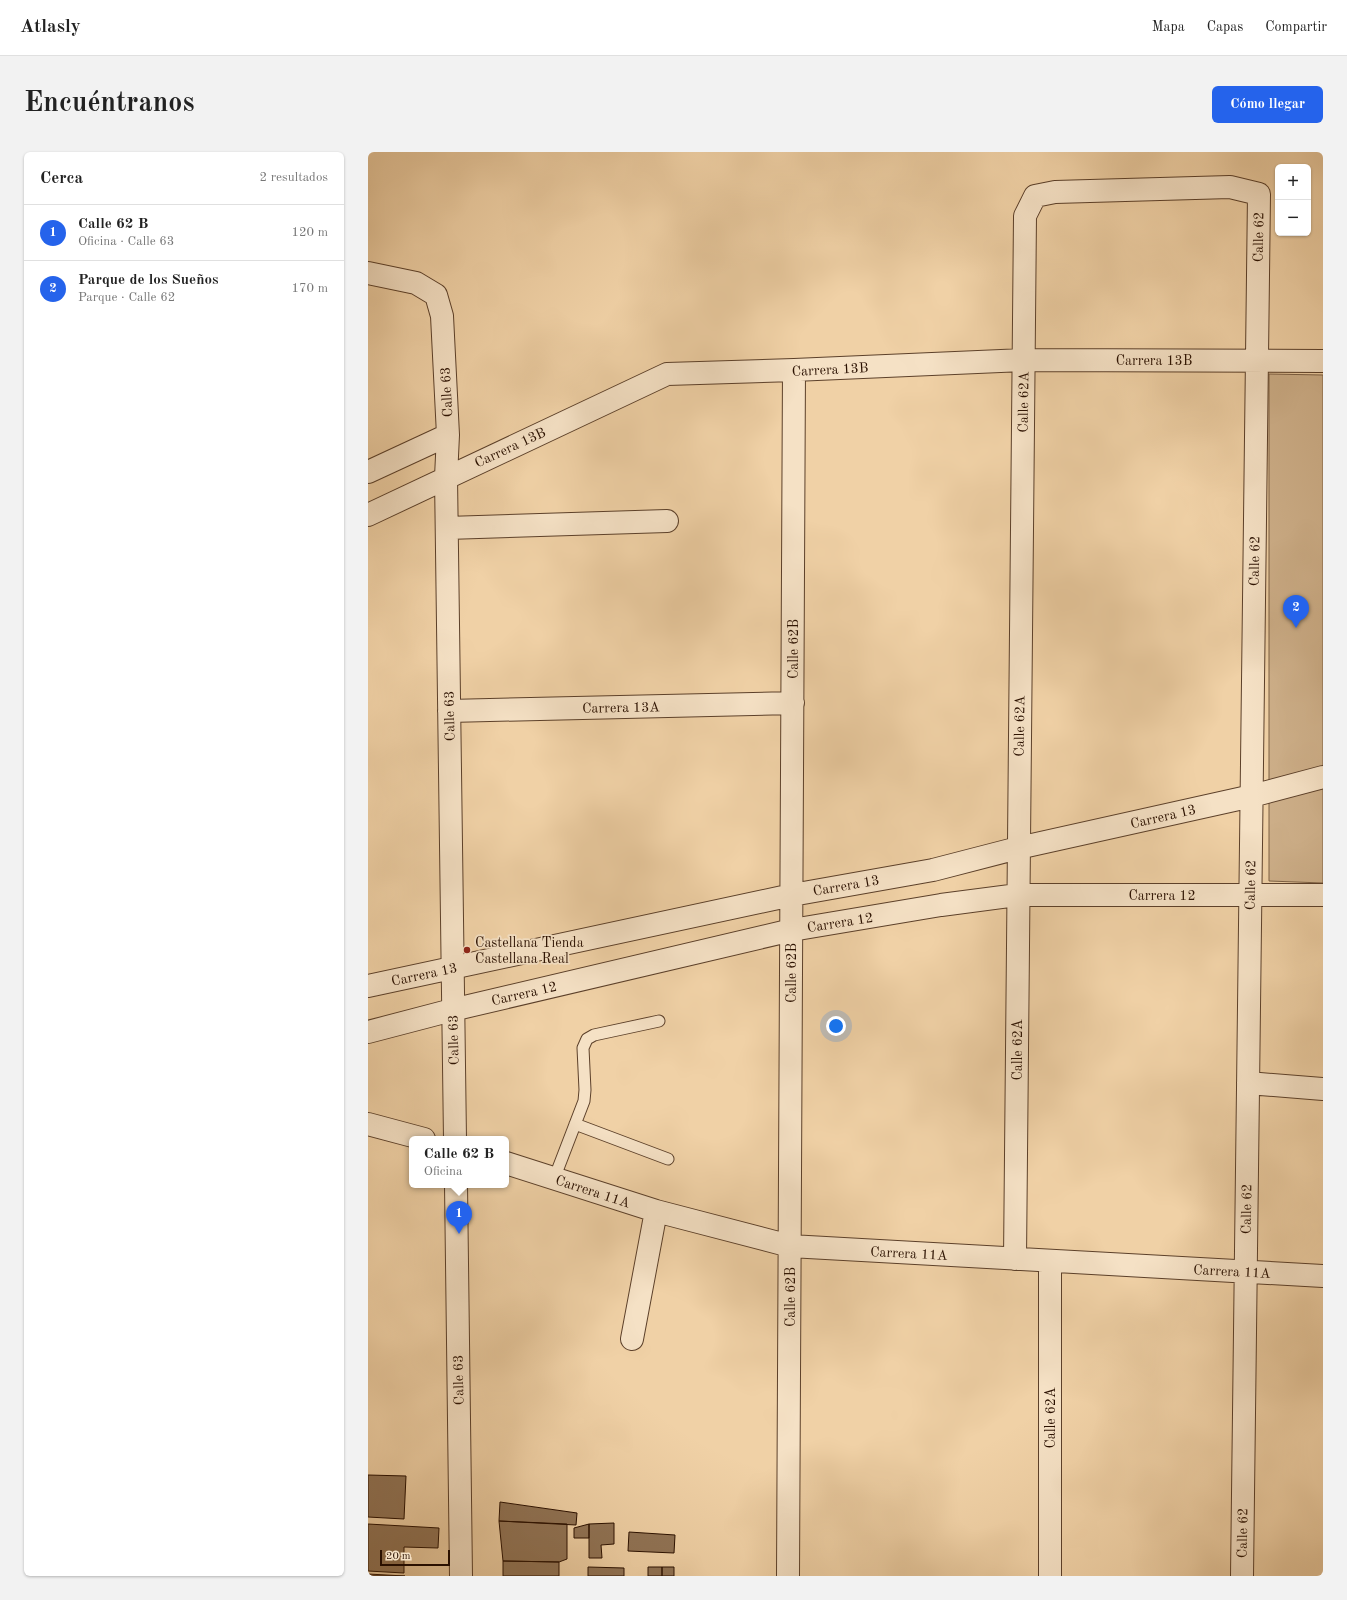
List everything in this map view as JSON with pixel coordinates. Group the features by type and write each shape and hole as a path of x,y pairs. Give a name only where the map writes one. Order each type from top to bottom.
{"street":[{"name":"Calle 62","path":"1035,196 1055,192 1230,187 1259,194 1242,1576"},
{"name":"Calle 62A","path":"1015,1259 1025,216 1035,196"},
{"name":"Calle 63","path":"368,273 416,283 436,295 442,316 448,435 446,477 452,1010 455,1136"},
{"name":"Carrera 13B","path":"368,515 667,374 1024,360 1323,360"},
{"name":"Calle 62B","path":"788,1576 794,370"},
{"path":"368,472 448,435"},
{"path":"447,528 667,521"},
{"name":"Carrera 13A","path":"449,711 793,703"},
{"name":"Carrera 13","path":"368,986 792,894 933,870 1018,848 1252,796 1323,777"},
{"name":"Carrera 12","path":"368,1032 452,1010 792,930 941,905 1018,895 1323,896"},
{"path":"1248,1083 1323,1089"},
{"path":"368,1124 413,1136"},
{"name":"Carrera 11A","path":"509,1164 656,1211 790,1246 1323,1276"},
{"name":"Calle 63","path":"456,1188 461,1576"},
{"path":"632,1339 656,1211"},
{"name":"Calle 62A","path":"1050,1261 1050,1576"}],"lane":[{"path":"554,1179 584,1101 585,1090 583,1048 587,1039 594,1034 659,1022"},
{"path":"575,1124 668,1159"}],"shaded area":[{"path":"1269,374 1323,375 1323,883 1269,881"}],"building":[{"path":"368,1475 406,1476 404,1519 368,1517"},
{"path":"500,1502 577,1513 576,1525 499,1521"},
{"path":"499,1521 567,1524 567,1559 559,1562 503,1561"},
{"path":"614,1523 614,1544 601,1545 602,1558 589,1558 589,1524"},
{"path":"368,1524 439,1528 438,1548 404,1547 404,1573 368,1571"},
{"path":"589,1524 589,1538 574,1538 574,1528"},
{"path":"629,1532 675,1535 674,1553 628,1551"},
{"path":"503,1561 559,1562 559,1576 503,1576"},
{"path":"588,1567 624,1568 624,1576 588,1576"},
{"path":"648,1567 662,1567 662,1576 648,1576"},
{"path":"662,1567 674,1567 674,1576 662,1576"},
{"path":"368,1574 405,1576 368,1576"}],"place":[{"name":"Parque de los Sueños","path":"1296,628"},
{"name":"Castellana Tienda Castellana Real","path":"467,950"},
{"name":"Calle 62 B","path":"459,1234"}]}
